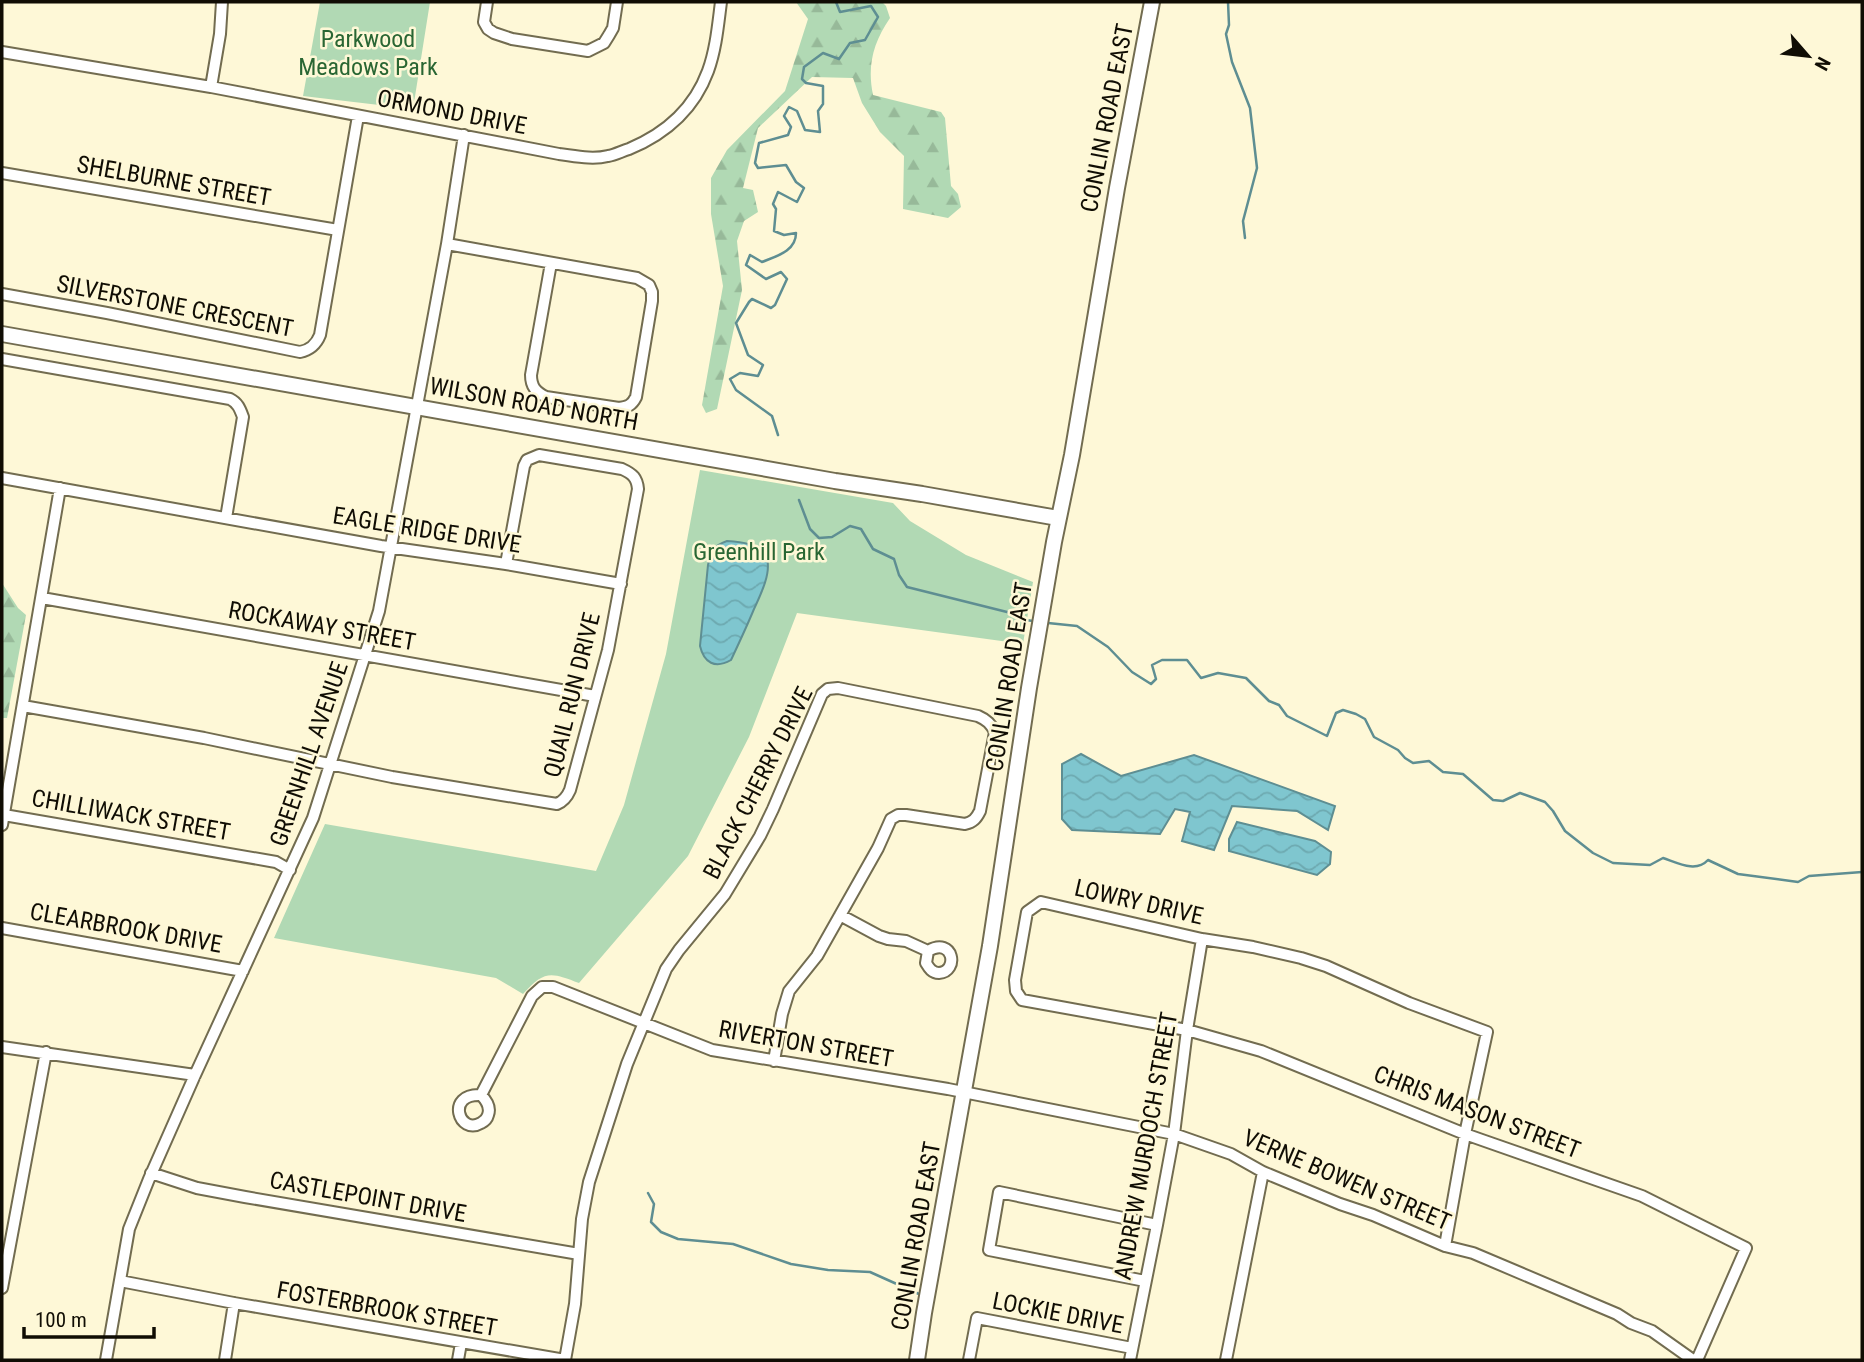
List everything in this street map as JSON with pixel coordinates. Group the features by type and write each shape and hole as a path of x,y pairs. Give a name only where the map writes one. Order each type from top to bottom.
{"street":[{"path":"211,87 220,34 222,2"},
{"path":"487,2 484,22 494,33 512,39 588,51 604,43 610,35 617,2"},
{"name":"ORMOND DRIVE","path":"2,52 211,87 588,158 608,156 653,138 672,124 693,101 714,48 721,2"},
{"name":"CONLIN ROAD EAST","path":"917,1360 992,933 1058,519 1072,455 1116,188 1152,2"},
{"name":"SILVERSTONE CRESCENT","path":"2,294 300,352 313,348 320,335 358,116"},
{"name":"GREENHILL AVENUE","path":"106,1360 129,1229 195,1075 313,818 379,611 447,244 464,135"},
{"name":"SHELBURNE STREET","path":"2,173 338,230"},
{"path":"447,244 637,278 649,285 652,301 636,397 627,407 546,397 534,389 531,375 551,263"},
{"name":"WILSON ROAD NORTH","path":"2,334 1058,519"},
{"path":"2,359 235,402 243,417 226,518"},
{"name":"QUAIL RUN DRIVE","path":"23,706 216,740 392,777 557,804 562,802 570,790 608,650 638,489 637,480 622,469 540,454 527,460 506,564"},
{"name":"EAGLE RIDGE DRIVE","path":"2,478 391,547 621,584"},
{"path":"3,820 60,488"},
{"name":"ROCKAWAY STREET","path":"42,598 595,696"},
{"name":"BLACK CHERRY DRIVE","path":"565,1360 575,1304 582,1220 593,1166 627,1064 666,969 725,894 760,836 822,694 828,689 838,688 978,716 986,720 995,732 977,818 965,824 906,815 891,819 878,848 817,956 789,991 774,1061"},
{"name":"CHILLIWACK STREET","path":"3,820 276,862 290,870"},
{"name":"LOWRY DRIVE","path":"1187,1030 1022,1000 1016,990 1015,980 1027,912 1041,902 1202,939 1301,958 1487,1032 1465,1134"},
{"path":"841,915 879,936 906,941 928,951"},
{"name":"CLEARBROOK DRIVE","path":"2,928 243,971"},
{"name":"ANDREW MURDOCH STREET","path":"1130,1360 1174,1134 1202,939"},
{"name":"RIVERTON STREET","path":"481,1095 532,996 542,987 553,987 712,1050 964,1093"},
{"name":"CHRIS MASON STREET","path":"1187,1030 1261,1051 1465,1134 1642,1196 1746,1248"},
{"path":"2,1047 195,1075"},
{"path":"2,1288 46,1052"},
{"name":"VERNE BOWEN STREET","path":"964,1093 1174,1134 1231,1154 1263,1172 1340,1204 1445,1246 1473,1254 1618,1314 1631,1323 1652,1331 1695,1360 1746,1248"},
{"path":"1445,1246 1465,1134"},
{"path":"1226,1360 1263,1172"},
{"name":"CASTLEPOINT DRIVE","path":"152,1173 197,1188 579,1254"},
{"path":"1145,1281 989,1250 999,1192 1157,1226"},
{"name":"FOSTERBROOK STREET","path":"120,1281 565,1360"},
{"path":"225,1360 234,1303"},
{"name":"LOCKIE DRIVE","path":"969,1360 977,1318 1132,1348"},
{"path":"458,1360 461,1343"}],"green space":[{"name":"Parkwood Meadows Park","path":"320,2 430,2 413,109 303,96"},
{"path":"796,2 882,2 886,6 890,18 879,36 871,64 873,95 941,112 945,118 951,186 958,194 961,207 948,218 903,209 904,156 880,132 862,103 853,78 812,77 758,128 743,188 753,190 758,212 744,221 737,241 742,290 717,409 706,413 702,405 723,286 711,214 711,178 727,150 785,91 808,19"},
{"name":"Greenhill Park","path":"700,470 893,503 910,521 966,555 1033,582 1023,644 797,613 749,737 688,856 579,983 548,975 523,994 496,978 274,938 325,824 596,871 624,805 666,654"},
{"path":"2,583 18,608 26,615 7,718 2,718"}],"water":[{"path":"727,541 757,547 764,553 768,571 731,660 715,664 704,657 700,646 709,560 716,547"},
{"path":"1081,754 1121,776 1194,755 1335,806 1328,830 1297,811 1232,806 1214,850 1182,841 1190,812 1175,809 1160,834 1072,830 1062,819 1062,764"},
{"path":"1237,822 1315,841 1331,852 1330,864 1317,875 1229,851 1229,839"}],"waterway":[{"path":"778,435 772,416 736,390 730,379 740,373 758,376 763,365 748,355 736,323 752,299 771,308 775,305 787,279 781,272 766,279 746,265 750,255 762,262 785,252 793,244 796,233 784,235 774,231 776,209 773,204 778,192 797,202 804,188 796,182 786,165 758,168 755,163 759,143 788,135 791,127 784,116 789,107 797,111 805,130 820,132 818,111 823,104 823,86 806,83 802,79 804,67 823,53 839,59 850,43 865,40 878,17 871,6 840,12 836,2"},
{"path":"1228,2 1229,25 1226,34 1232,62 1250,108 1257,168 1243,221 1245,238"},
{"path":"799,500 810,529 819,538 832,537 850,526 861,529 873,549 894,559 899,575 907,587 1033,621"},
{"path":"1048,623 1077,626 1108,647 1132,672 1151,684 1156,679 1152,665 1162,660 1187,660 1201,678 1218,673 1246,678 1269,701 1279,705 1287,716 1327,736 1336,713 1343,710 1356,714 1365,719 1374,737 1398,750 1413,763 1429,761 1443,772 1463,774 1493,800 1503,801 1520,793 1545,802 1565,831 1593,853 1613,863 1650,865 1663,858 1698,866 1708,860 1738,874 1798,882 1809,876 1862,872"},
{"path":"648,1193 654,1204 651,1222 661,1232 678,1239 733,1244 791,1264 828,1270 870,1272 919,1294"}]}
